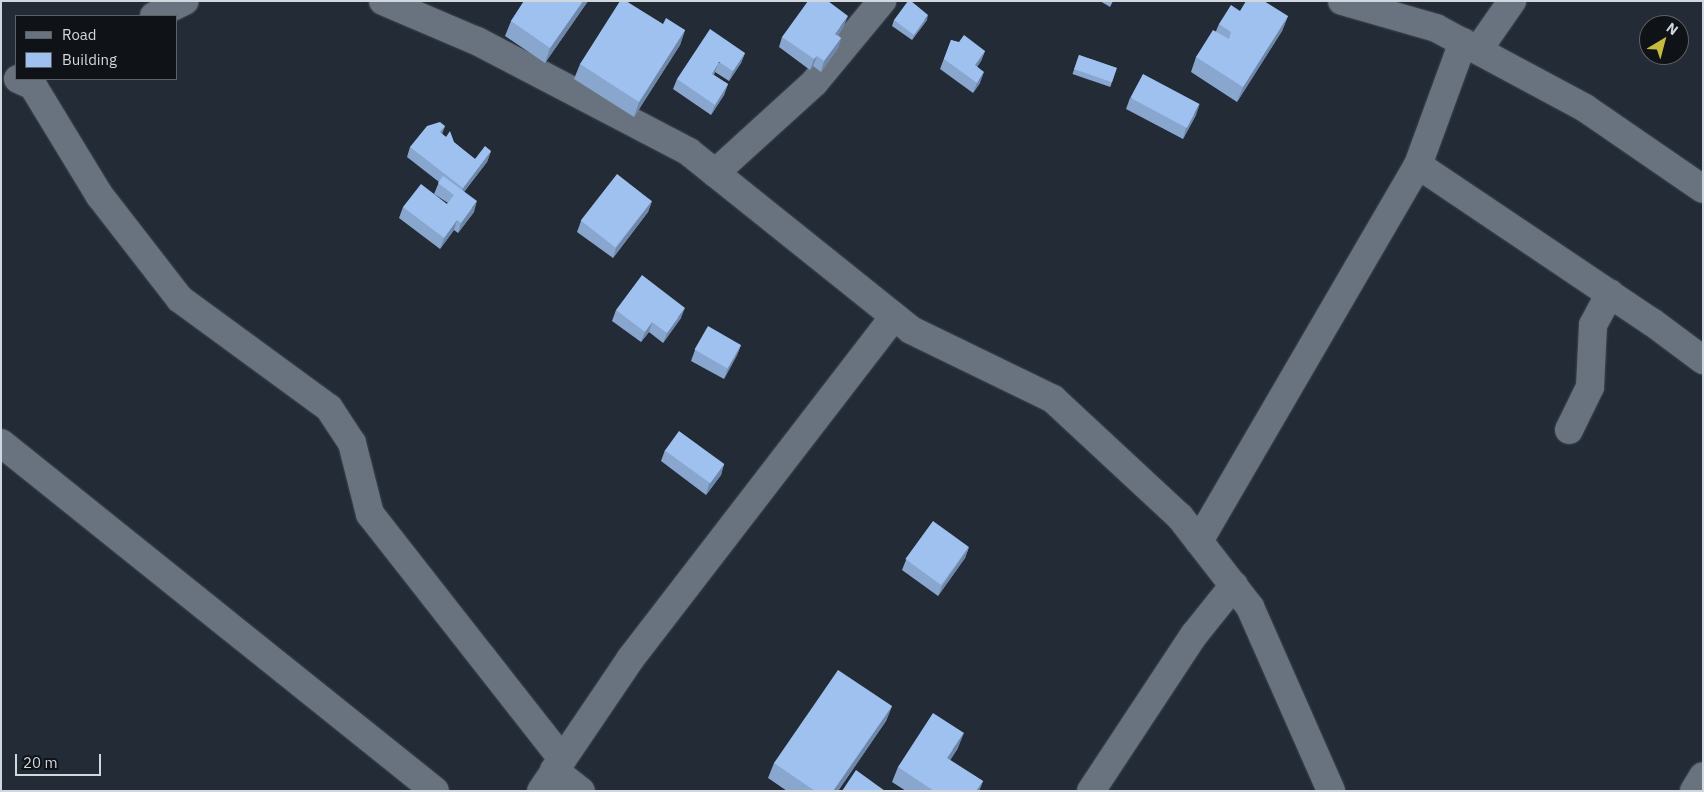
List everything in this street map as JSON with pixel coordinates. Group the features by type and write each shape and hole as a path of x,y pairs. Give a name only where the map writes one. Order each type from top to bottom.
{"street":[{"path":"382,1 476,41 689,152 912,330 1053,399 1180,518 1250,607 1331,791"},
{"path":"715,173 814,82 882,1"},
{"path":"1199,541 1418,165 1470,46 1512,1"},
{"path":"156,15 181,2"},
{"path":"1356,3 1436,28 1470,46 1585,108 1703,189"},
{"path":"1,70 15,75"},
{"path":"28,80 100,196 180,298 330,408 352,443 370,514 552,773 581,791"},
{"path":"1418,165 1610,293 1703,360"},
{"path":"1569,430 1590,387 1593,325 1610,293"},
{"path":"552,773 631,658 894,316"},
{"path":"1,444 434,791"},
{"path":"1091,791 1194,636 1234,585"},
{"path":"1694,791 1703,776"}],"building":[{"path":"524,1 583,1 550,48 511,21"},
{"path":"620,1 626,1 663,24 666,18 685,30 639,102 580,64"},
{"path":"808,1 828,1 848,16 835,34 841,38 824,61 817,56 814,59 782,37"},
{"path":"908,1 911,1 928,15 914,35 894,20"},
{"path":"1246,1 1264,1 1288,16 1243,87 1196,57 1213,30 1229,39 1231,32 1219,24 1231,5 1240,11"},
{"path":"710,29 745,53 733,71 719,62 712,74 728,84 715,105 677,79"},
{"path":"964,35 985,51 975,65 984,72 977,83 944,59 951,40 959,42"},
{"path":"1079,55 1117,68 1112,82 1074,69"},
{"path":"1143,74 1200,104 1187,128 1130,98"},
{"path":"440,122 445,126 440,132 446,137 450,131 454,142 475,159 485,146 491,151 463,188 410,147 427,126"},
{"path":"617,174 652,201 615,248 581,220"},
{"path":"443,176 477,201 461,223 457,220 444,238 403,207 421,184 447,204 454,195 438,183"},
{"path":"642,275 685,308 667,333 652,322 645,332 616,310"},
{"path":"708,326 741,345 727,368 694,349"},
{"path":"679,431 724,464 710,483 665,450"},
{"path":"933,521 969,547 941,585 905,559"},
{"path":"838,670 892,706 833,791 815,791 774,763"},
{"path":"933,713 964,733 947,758 983,781 976,791 934,791 898,767"},
{"path":"856,770 885,791 842,791"}]}
